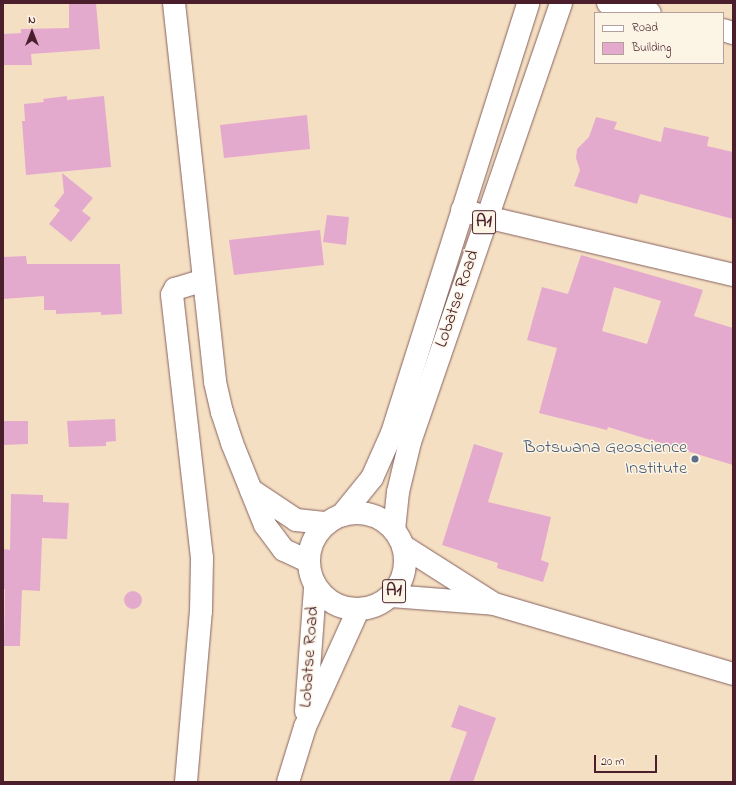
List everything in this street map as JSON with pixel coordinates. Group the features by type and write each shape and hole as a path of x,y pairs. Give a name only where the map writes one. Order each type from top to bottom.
{"main road":[{"path":"174,3 204,280 216,382 222,412 232,444 265,525 273,538 284,550 308,561"},
{"name":"Lobatse Road","path":"528,3 392,433 372,478 313,540 308,561 310,575 316,587 327,599 341,607 358,610 375,606 391,596 401,581 405,564 398,538 398,492 410,442 486,217 561,3"},
{"path":"608,3 646,12"},
{"path":"462,210 486,217 733,275"},
{"path":"186,782 201,611 202,558 172,295 175,289 204,280"},
{"path":"251,490 296,520 334,519 361,513 379,518 398,538 494,604"},
{"name":"Lobatse Road","path":"305,727 316,587"},
{"path":"391,596 494,604 733,674"},
{"name":"Lobatse Road","path":"288,782 305,727 358,610"}],"building":[{"path":"69,3 96,3 100,49 31,54 32,65 3,65 3,34 21,33 21,29 69,28"},
{"path":"67,96 67,100 104,96 111,167 26,175 22,121 25,121 24,104 44,102 43,99"},
{"path":"307,115 310,149 224,158 220,125"},
{"path":"596,117 617,122 614,129 661,142 664,127 709,137 707,146 733,152 733,219 640,194 637,204 574,186 580,170 576,158 577,149 589,137"},
{"path":"62,173 93,198 82,211 91,218 71,242 49,224 60,210 54,206 64,193"},
{"path":"327,215 349,217 346,245 323,242"},
{"path":"320,230 324,265 234,275 229,240"},
{"path":"581,255 703,290 694,316 733,328 733,465 608,427 607,430 539,413 557,348 527,340 542,287 568,294","holes":["614,287 661,301 647,344 602,331"]},
{"path":"26,256 27,264 120,264 122,314 101,315 101,312 56,314 56,310 44,310 44,296 3,299 3,257"},
{"path":"115,419 116,441 106,442 106,446 69,447 67,421"},
{"path":"3,421 28,421 28,444 3,445"},
{"path":"474,444 503,453 488,502 551,517 541,560 549,563 543,582 497,568 498,563 442,545"},
{"path":"11,494 43,495 43,502 69,503 67,539 42,538 40,591 22,590 20,646 4,646 5,589 3,589 3,549 10,550"},
{"path":"133,591 139,594 142,600 139,606 133,609 127,606 124,600 127,594"},
{"path":"459,705 496,718 473,782 449,782 467,732 451,727"}],"place":[{"name":"Botswana Geoscience Institute","path":"695,459"}]}
